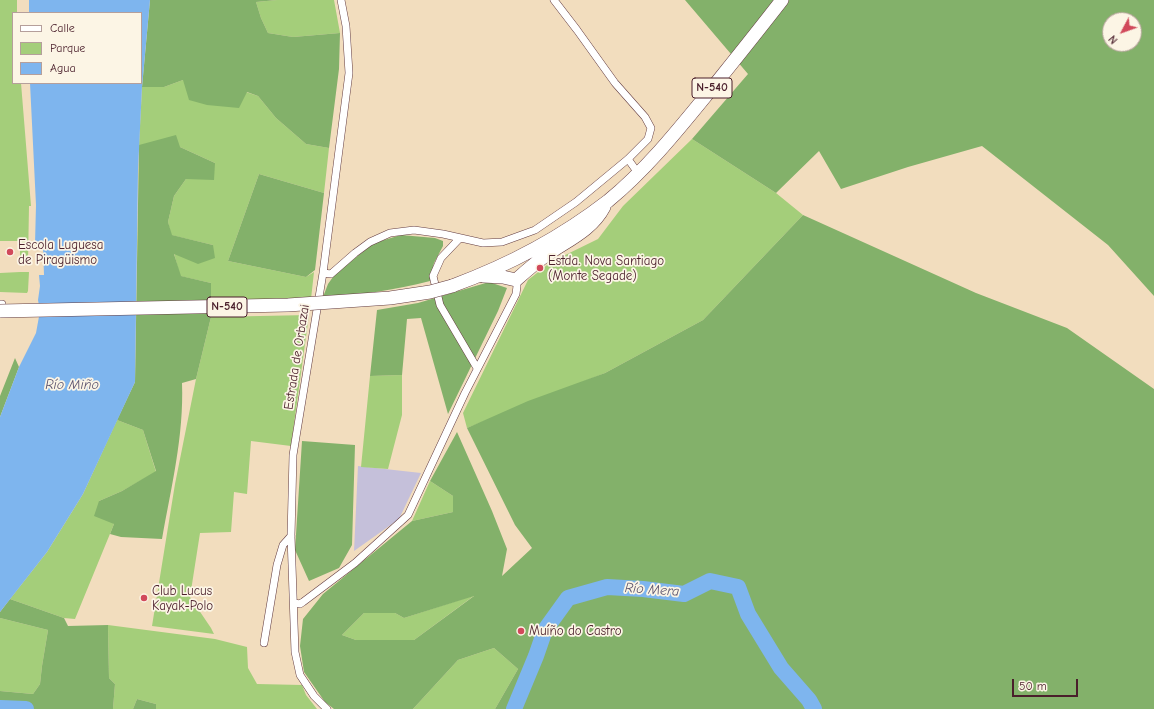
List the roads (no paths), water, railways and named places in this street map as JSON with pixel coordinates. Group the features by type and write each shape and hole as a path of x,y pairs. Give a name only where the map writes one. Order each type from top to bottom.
{"highway":[{"name":"N-540","path":"0,306 288,305 390,298 430,292 452,286 478,276 515,260 546,244 608,200 638,173 673,137 782,0"},
{"path":"478,276 503,277 516,280 547,255 585,230 600,216 608,200"}],"street":[{"name":"Estrada de Orbazai","path":"327,709 314,696 300,675 295,652 291,536 293,454 323,273 349,73 346,26 341,0"},
{"path":"323,273 331,274 370,242 390,234 414,230 483,243 502,242 535,230 576,202 628,160 648,139 651,128 645,117 615,83 554,0"},
{"path":"628,160 638,173"},
{"path":"535,230 546,244"},
{"path":"460,238 440,258 433,276 440,305 477,368"},
{"path":"294,603 300,604 355,563 408,515 477,368 516,294 516,280"},
{"path":"264,643 277,565 283,545 291,536"}],"water":[{"name":"Río Miño","path":"29,0 150,0 142,87 138,170 135,382 83,494 47,552 0,612 0,417 19,367 36,333 40,311 38,300 40,286 39,275 44,275 43,245 35,244 36,205 30,84 142,84 142,12 29,12"}],"waterway":[{"name":"Río Mera","path":"514,709 545,630 568,598 607,587 643,589 684,594 710,581 738,587 748,614 781,668 809,700 814,709"},
{"name":"Río Mera","path":"0,708 26,709"}],"place":[{"name":"Escola Luguesa de Piragüismo","path":"10,252"},
{"name":"Estda. Nova Santiago (Monte Segade)","path":"540,268"},
{"name":"Club Lucus Kayak-Polo","path":"144,598"},
{"name":"Muíño do Castro","path":"521,631"}]}
